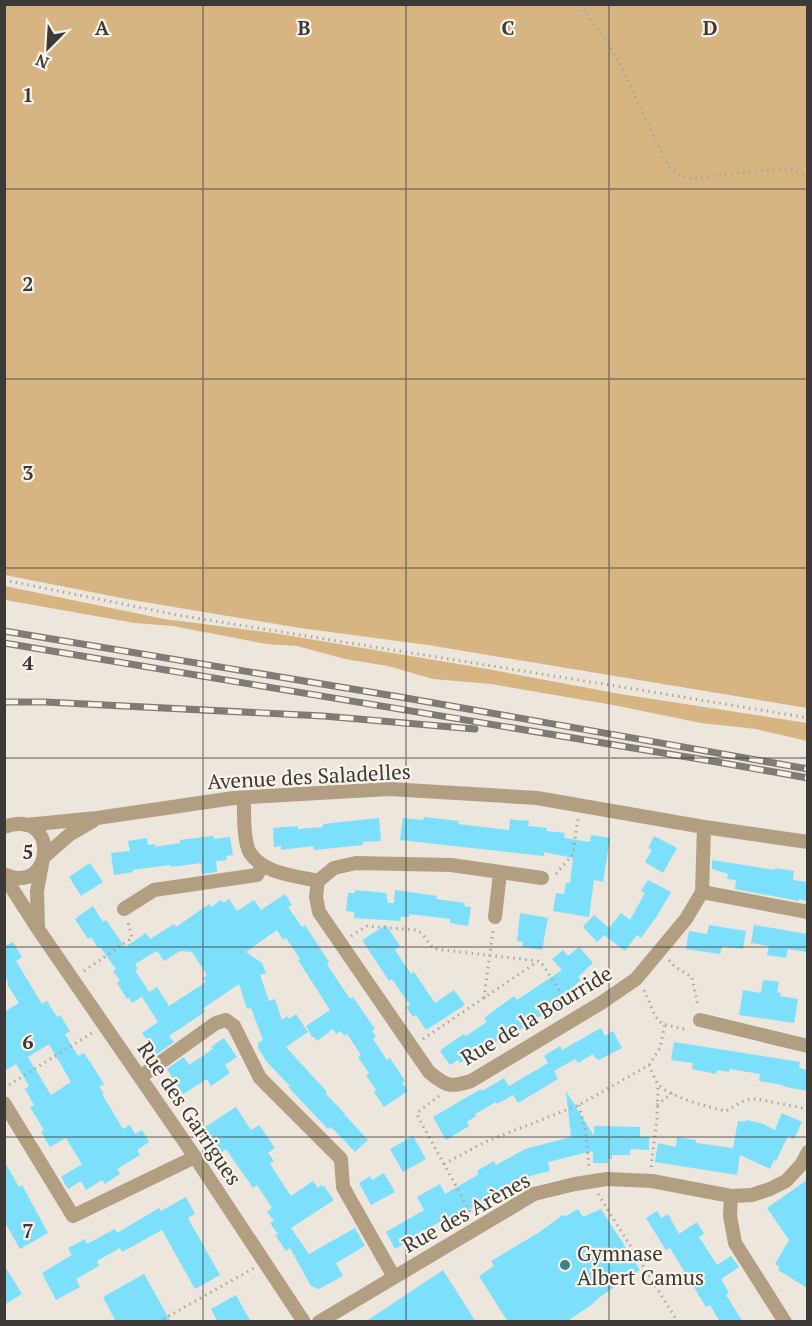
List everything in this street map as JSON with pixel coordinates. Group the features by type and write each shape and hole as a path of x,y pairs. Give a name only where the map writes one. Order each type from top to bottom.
{"street":[{"name":"Avenue des Saladelles","path":"4,827 13,824 26,825 97,818 234,798 389,789 537,798 807,842"},
{"path":"244,798 244,829 249,852 262,866 284,873 318,880 334,868 356,863 451,865 542,878"},
{"name":"Avenue des Saladelles","path":"4,875 19,878 28,876 36,871 43,860 69,835 97,818"},
{"path":"26,825 38,832 45,847 37,891 39,929"},
{"name":"Rue de la Bourride","path":"318,880 316,897 319,912 429,1072 442,1083 456,1086 471,1081 601,1003 636,979 686,919 702,892 704,827"},
{"path":"124,909 154,890 257,875 262,866"},
{"path":"495,917 500,873"},
{"name":"Rue des Garrigues","path":"4,875 304,1322"},
{"path":"702,892 807,912"},
{"path":"140,1077 216,1023 226,1020 234,1026 260,1078 341,1159 343,1187 394,1277"},
{"path":"700,1020 807,1046"},
{"path":"4,1103 73,1216 195,1157"},
{"name":"Rue des Arènes","path":"319,1322 534,1194 607,1179 652,1180 731,1196 752,1195 786,1181 801,1165 807,1152"},
{"path":"731,1196 730,1216 735,1242 785,1322"}],"path":[{"path":"580,4 608,42 669,167 691,179 792,169 807,177"},
{"path":"4,580 177,615 807,718"},
{"path":"542,878 552,879 573,854 579,805"},
{"path":"73,978 132,939 124,909"},
{"path":"484,998 495,917"},
{"path":"341,944 367,926 416,930 421,932 430,946 435,949 538,961 543,965 577,1017"},
{"path":"636,979 645,990 655,1017 662,1024 684,1029 700,1020 692,977 675,967 662,950"},
{"path":"411,1047 538,961"},
{"path":"444,1164 485,1142 579,1105 649,1065 660,1048 665,1024"},
{"path":"4,1088 104,1025"},
{"path":"649,1065 658,1084 652,1180"},
{"path":"442,1083 439,1096 418,1112 418,1117 478,1227"},
{"path":"658,1084 672,1093 709,1108 726,1112 745,1100 756,1099 807,1109"},
{"path":"657,1105 672,1093"},
{"path":"579,1105 586,1134 590,1182 678,1322"},
{"path":"158,1322 265,1262"}],"shaded area":[{"path":"5,4 807,5 807,708 428,645 300,628 132,600 5,575"},
{"path":"5,586 164,619 273,633 620,694 807,723 807,741 756,729 701,723 491,684 433,679 388,666 345,659 297,646 266,644 173,626 135,623 5,600"}],"building":[{"path":"424,817 509,830 510,819 529,821 528,826 565,833 564,838 590,842 591,835 610,838 603,882 594,880 589,917 553,911 556,893 564,894 566,883 570,883 573,858 544,852 544,856 400,840 403,818 423,820"},
{"path":"379,818 381,841 314,850 313,846 281,850 281,846 274,847 273,828 323,827 323,824"},
{"path":"213,836 214,839 230,837 233,855 226,856 227,860 216,861 217,872 202,874 201,863 132,870 133,872 114,875 111,853 130,851 128,841 147,838 148,845 155,844 155,847 180,843 180,840"},
{"path":"654,836 677,848 663,873 645,862 652,850 648,848"},
{"path":"712,860 794,871 793,880 807,882 807,901 735,889 736,880 727,879 728,874 712,869"},
{"path":"90,863 103,882 81,896 69,877"},
{"path":"648,880 671,892 641,938 637,935 625,951 604,935 597,942 583,927 594,915 609,928 621,913 630,920 645,893 641,891"},
{"path":"355,890 386,893 388,903 394,903 395,890 465,903 464,906 471,907 468,926 450,923 450,919 409,914 409,917 401,917 400,921 354,918 354,912 346,911 348,893 355,893"},
{"path":"285,894 292,905 288,907 302,927 305,925 350,999 353,997 375,1029 372,1031 376,1037 373,1039 387,1060 390,1058 405,1081 402,1083 408,1091 384,1107 366,1075 369,1073 358,1057 361,1055 347,1034 344,1036 341,1031 336,1034 333,1029 317,1041 312,1037 306,1026 330,1010 298,960 300,959 286,938 283,940 277,930 246,952 262,963 266,973 260,975 269,1001 275,999 282,1020 287,1016 289,1019 296,1014 308,1032 286,1047 368,1140 355,1152 331,1127 328,1129 267,1062 258,1048 258,1043 263,1040 251,1008 247,1009 239,984 202,1009 206,1011 169,1036 174,1042 157,1054 142,1033 158,1022 142,997 157,987 169,1006 206,982 203,978 207,975 192,952 180,951 164,961 157,951 135,964 138,969 135,970 149,992 132,1003 117,983 120,981 113,971 116,969 91,937 88,939 75,919 93,906 103,922 106,920 125,947 146,933 150,939 174,924 176,927 209,904 211,907 221,900 224,903 229,899 237,911 254,900 261,910"},
{"path":"520,913 548,918 542,950 522,947 523,942 517,941"},
{"path":"386,925 400,946 395,950 411,974 414,972 435,1003 454,990 465,1005 426,1030 416,1015 413,1017 406,1007 410,1005 392,979 389,981 362,940"},
{"path":"709,925 746,931 743,949 722,946 720,954 686,949 689,931 707,934"},
{"path":"754,925 807,934 806,952 788,949 786,958 767,955 769,946 751,943"},
{"path":"4,942 7,945 13,942 22,957 16,961 42,1004 47,1001 57,1017 60,1015 70,1031 65,1034 78,1056 84,1053 94,1068 104,1084 99,1087 104,1094 102,1094 123,1129 130,1125 135,1134 142,1130 149,1142 137,1150 140,1155 117,1169 120,1174 105,1184 102,1180 86,1190 81,1181 68,1189 61,1177 82,1164 66,1138 50,1147 41,1132 44,1130 30,1107 34,1105 25,1089 29,1086 16,1064 4,1071 4,1012 19,1003 4,975","holes":["49,1044 71,1082 51,1095 28,1057"]},
{"path":"579,947 593,963 578,977 581,980 560,998 564,1004 554,1011 552,1008 506,1039 504,1036 478,1054 476,1052 460,1063 458,1060 450,1065 440,1051 443,1048 487,1022 484,1018 514,996 517,1000 562,970 552,959 563,950 568,956"},
{"path":"763,980 779,982 777,992 781,993 780,996 798,999 794,1023 739,1015 743,990 761,993"},
{"path":"601,1028 605,1036 613,1031 622,1048 599,1060 593,1054 578,1063 575,1059 554,1071 558,1079 518,1103 513,1095 497,1104 496,1102 475,1114 476,1116 467,1122 469,1126 446,1140 433,1117 504,1078 509,1086 548,1063 544,1056 560,1046 562,1050"},
{"path":"224,1038 237,1057 225,1065 230,1073 211,1086 207,1079 183,1094 167,1069 184,1057 189,1065 213,1049 211,1047"},
{"path":"674,1042 800,1062 799,1068 807,1070 807,1091 759,1081 760,1074 730,1069 729,1072 717,1070 716,1074 692,1069 693,1063 671,1060"},
{"path":"566,1091 594,1136 594,1126 640,1127 640,1137 649,1137 649,1150 630,1149 630,1155 612,1155 608,1163 593,1163 593,1151 548,1162 550,1171 526,1177 478,1209 476,1206 442,1225 440,1222 395,1249 386,1232 424,1210 417,1197 440,1184 445,1194 479,1174 477,1171 494,1161 496,1165 525,1149 571,1137"},
{"path":"236,1107 251,1130 259,1125 275,1148 268,1153 274,1161 270,1164 291,1196 313,1181 318,1188 321,1185 324,1186 334,1200 291,1228 309,1254 355,1228 365,1246 336,1263 343,1276 319,1289 311,1286 290,1248 286,1251 275,1235 278,1234 270,1223 274,1221 267,1212 272,1208 257,1185 253,1188 226,1149 222,1152 205,1127"},
{"path":"782,1113 802,1122 794,1139 788,1136 770,1169 740,1155 737,1175 655,1162 658,1143 676,1147 677,1137 696,1140 696,1143 733,1148 738,1121 761,1123 775,1130"},
{"path":"413,1136 426,1159 403,1172 390,1149"},
{"path":"4,1161 19,1187 22,1185 48,1233 20,1249 4,1221"},
{"path":"384,1173 395,1192 371,1205 359,1183 370,1176 372,1180"},
{"path":"807,1180 807,1288 778,1270 780,1267 775,1264 789,1240 767,1208"},
{"path":"186,1197 195,1214 188,1218 220,1275 195,1289 162,1230 122,1252 120,1248 97,1261 99,1266 76,1279 80,1287 56,1300 42,1273 72,1255 68,1248 85,1239 87,1244 115,1229 117,1233 159,1208 161,1211"},
{"name":"Gymnase Albert Camus","path":"578,1209 583,1217 601,1209 640,1270 566,1322 508,1322 479,1276 494,1266 491,1261 563,1215 566,1216"},
{"path":"657,1211 661,1218 668,1214 679,1234 697,1222 704,1234 699,1237 717,1265 731,1256 739,1267 721,1279 729,1293 726,1295 743,1322 720,1322 710,1305 706,1307 670,1248 666,1250 646,1218"},
{"path":"4,1265 22,1294 4,1305"},
{"path":"443,1270 476,1322 365,1322"},
{"path":"144,1274 171,1322 116,1322 103,1297"},
{"path":"236,1295 251,1322 218,1322 211,1309"}],"railway":[{"path":"4,631 400,697 808,769"},
{"path":"4,643 808,778"},
{"path":"4,702 323,716 475,729"}],"place":[{"name":"Gymnase Albert Camus","path":"565,1265"}]}
